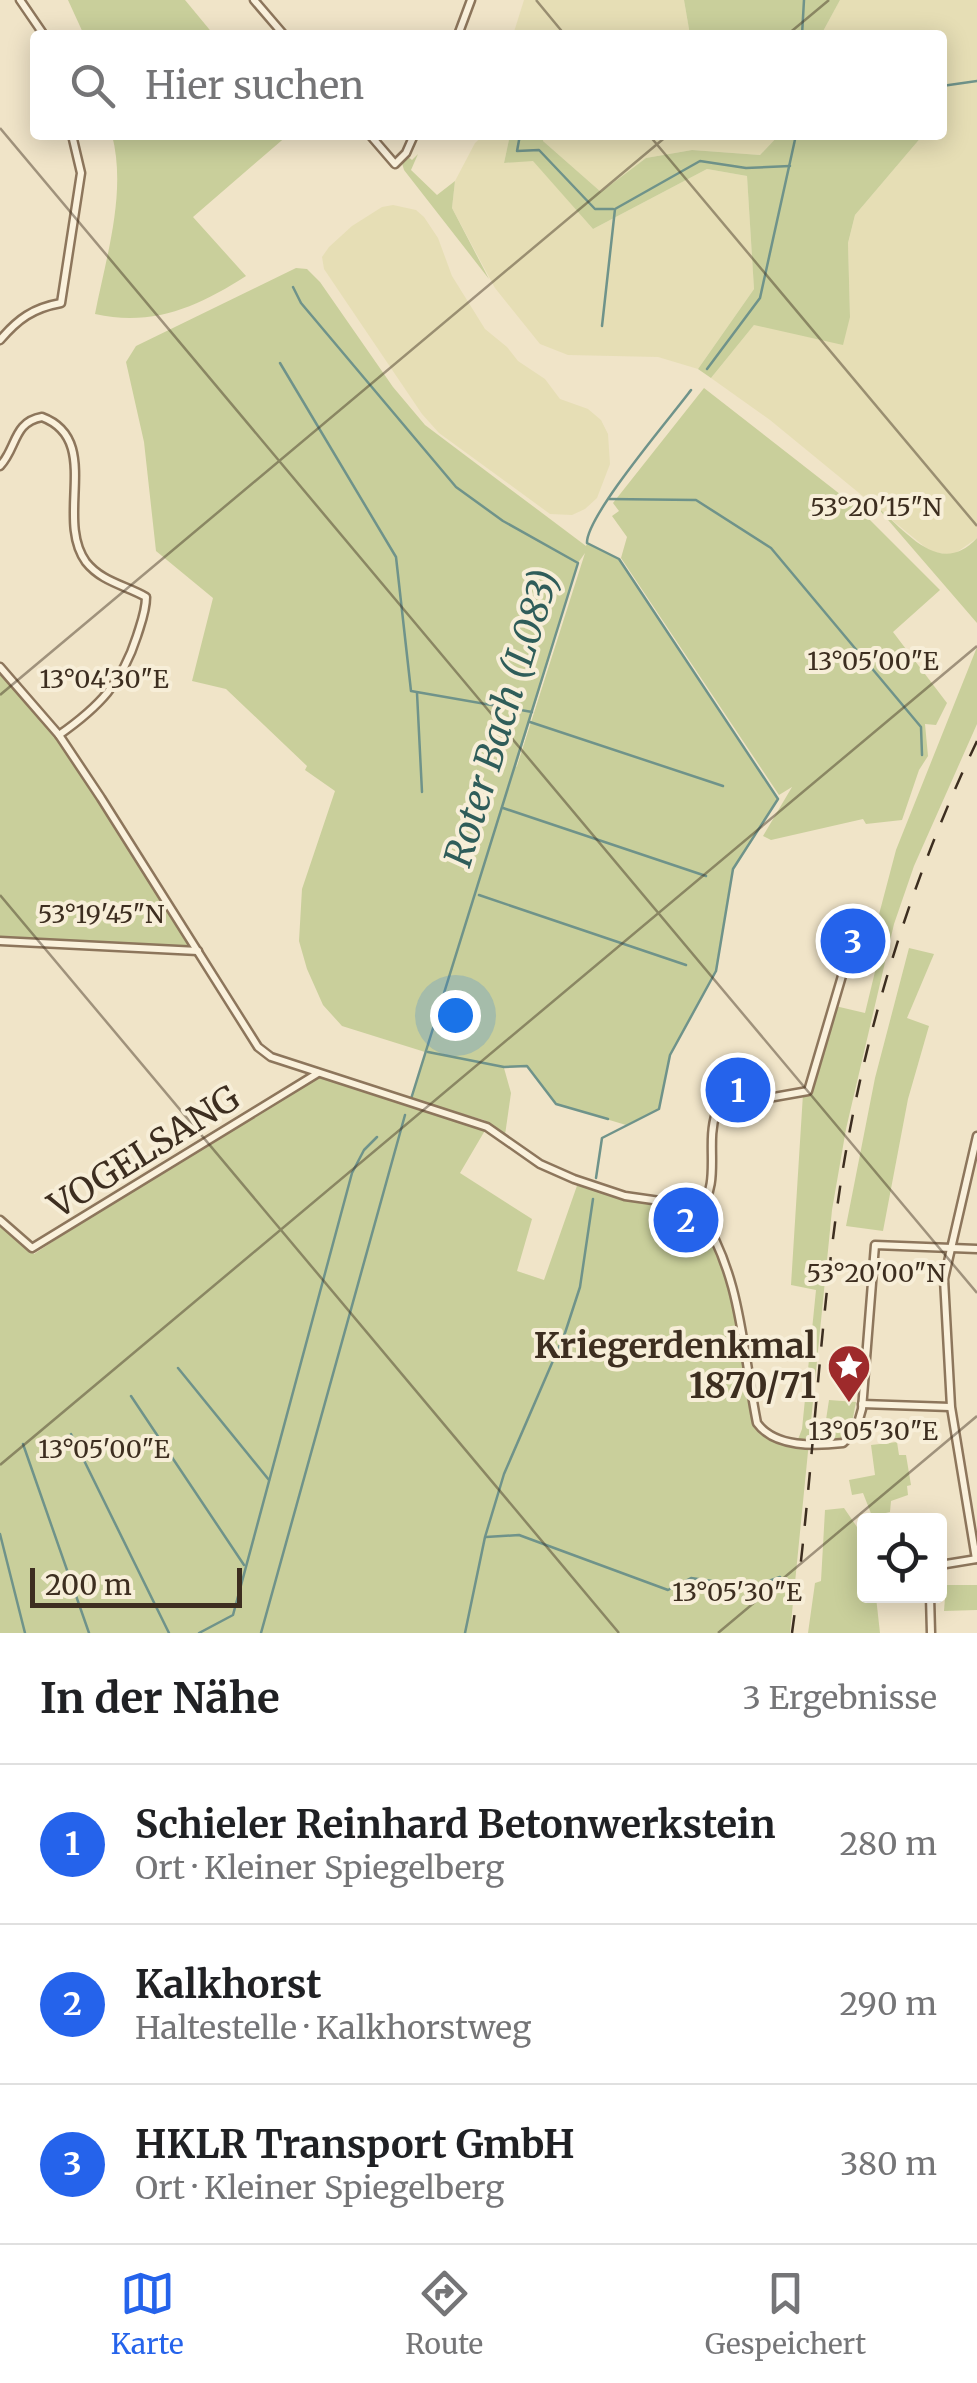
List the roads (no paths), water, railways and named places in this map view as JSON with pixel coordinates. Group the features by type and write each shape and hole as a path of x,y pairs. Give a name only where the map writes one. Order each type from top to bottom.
{"street":[{"path":"20,0 41,30"},
{"path":"254,0 280,30"},
{"path":"460,30 471,0"},
{"path":"0,340 18,319 61,303 81,172 73,140"},
{"path":"374,140 395,164 412,140"},
{"path":"0,466 16,432 32,418 42,416 64,430 73,445 75,460 76,542 101,577 146,597 120,678 113,689 59,735"},
{"path":"0,667 59,735 258,1047 271,1057 318,1074 487,1127 540,1164 574,1179 625,1196 688,1205 698,1211 730,1271 757,1423 763,1431 780,1440 814,1445 843,1444 856,1430 862,1404 876,1245 977,1249"},
{"path":"698,1211 712,1188 716,1113 729,1105 808,1091 847,959 869,947 875,931"},
{"path":"0,941 199,951"},
{"name":"VOGELSANG","path":"0,1220 32,1248 318,1074"},
{"path":"947,1564 976,1559 951,1407 944,1279 977,1136"},
{"path":"862,1404 951,1407"},
{"path":"930,1603 931,1633"}],"waterway":[{"path":"802,30 804,0"},
{"path":"947,85 977,81"},
{"path":"519,140 517,151 539,150 595,209 613,209"},
{"path":"707,369 760,298 795,140"},
{"path":"602,326 615,209 700,161 746,168 790,166"},
{"name":"Roter Bach (L083)","path":"293,287 301,303 456,487 503,521 578,563 411,1099"},
{"path":"280,363 396,557 411,691 532,712"},
{"path":"596,1178 602,1138 659,1109 670,1055 716,971 733,869 778,799 619,559 587,543 590,530 614,490 691,390"},
{"path":"609,499 696,500 771,548 921,727 922,755"},
{"path":"417,693 422,792"},
{"path":"530,722 723,786"},
{"path":"503,808 706,876"},
{"path":"479,895 686,965"},
{"path":"428,1052 504,1067 527,1066 556,1104 608,1119"},
{"name":"Roter Bach (L083)","path":"261,1633 405,1115"},
{"path":"199,1633 233,1615 352,1173 364,1150 377,1137"},
{"path":"465,1633 485,1537 504,1474 565,1333 580,1287 593,1199"},
{"path":"178,1368 269,1480"},
{"path":"131,1396 244,1565"},
{"path":"71,1434 169,1633"},
{"path":"23,1444 89,1633"},
{"path":"0,1534 25,1633"},
{"path":"486,1537 519,1535 668,1590 691,1578 740,1585 780,1577"}],"railway":[{"path":"792,1633 827,1294 851,1124 877,1011 911,901 977,741"}],"place":[{"name":"HKLR Transport GmbH","path":"853,941"},
{"name":"Schieler Reinhard Betonwerkstein","path":"738,1090"},
{"name":"Kalkhorst","path":"686,1220"},
{"name":"Kriegerdenkmal 1870/71","path":"849,1404"}]}
